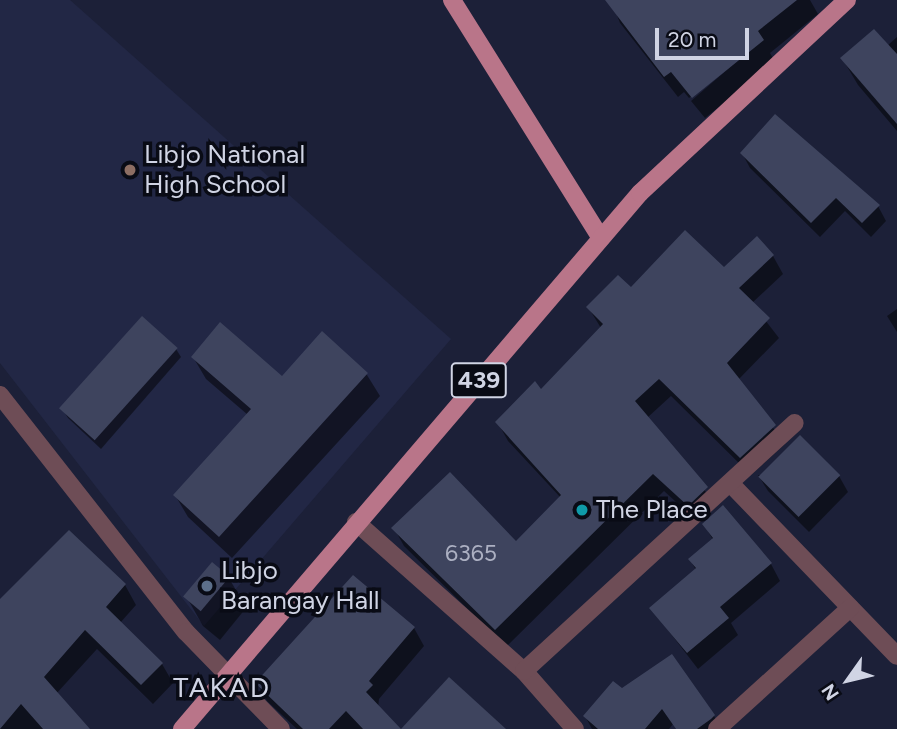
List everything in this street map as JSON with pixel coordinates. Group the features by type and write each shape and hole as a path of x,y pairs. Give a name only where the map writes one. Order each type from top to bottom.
{"main road":[{"path":"452,0 601,238"},
{"name":"439","path":"182,729 356,522 640,194 847,0"}],"street":[{"path":"0,395 186,632 281,729"},
{"path":"524,671 795,423"},
{"path":"730,483 897,656"},
{"path":"356,522 524,671 575,729"},
{"path":"717,729 850,608"}],"shaded area":[{"name":"Libjo National High School","path":"0,0 70,0 451,339 204,626 0,363"}],"building":[{"path":"605,0 797,0 758,31 764,40 692,98 671,72 664,77"},
{"path":"874,29 897,54 897,124 840,58"},
{"path":"775,114 880,205 862,223 836,198 811,223 740,153"},
{"path":"685,230 724,267 757,236 774,255 739,288 770,318 727,363 776,425 740,458 659,379 635,401 708,487 688,506 653,474 495,630 391,528 450,472 516,541 561,495 495,422 535,381 541,389 603,324 586,307 618,275 631,287"},
{"path":"142,316 178,348 95,440 59,408"},
{"path":"220,322 282,376 322,331 368,373 219,537 173,495 251,409 191,357"},
{"path":"800,435 840,475 799,517 758,477"},
{"path":"723,505 772,563 720,607 729,618 687,653 649,608 696,568 688,559 713,538 702,524"},
{"path":"69,530 126,584 106,607 163,663 141,685 85,630 44,677 90,729 43,729 21,704 0,729 0,599"},
{"name":"Libjo Barangay Hall","path":"212,562 230,577 201,611 183,596"},
{"path":"353,575 415,627 369,681 373,685 366,692 401,729 363,729 346,711 329,729 303,729 255,683"},
{"path":"672,654 715,715 697,729 676,729 662,709 645,729 598,729 583,716 613,681 622,688"},
{"path":"449,677 506,729 401,729"}],"place":[{"name":"Libjo National High School","path":"130,170"},
{"name":"The Place","path":"582,510"},
{"name":"Libjo Barangay Hall","path":"207,586"}],"district":[{"name":"TAKAD","path":"222,687"}]}
